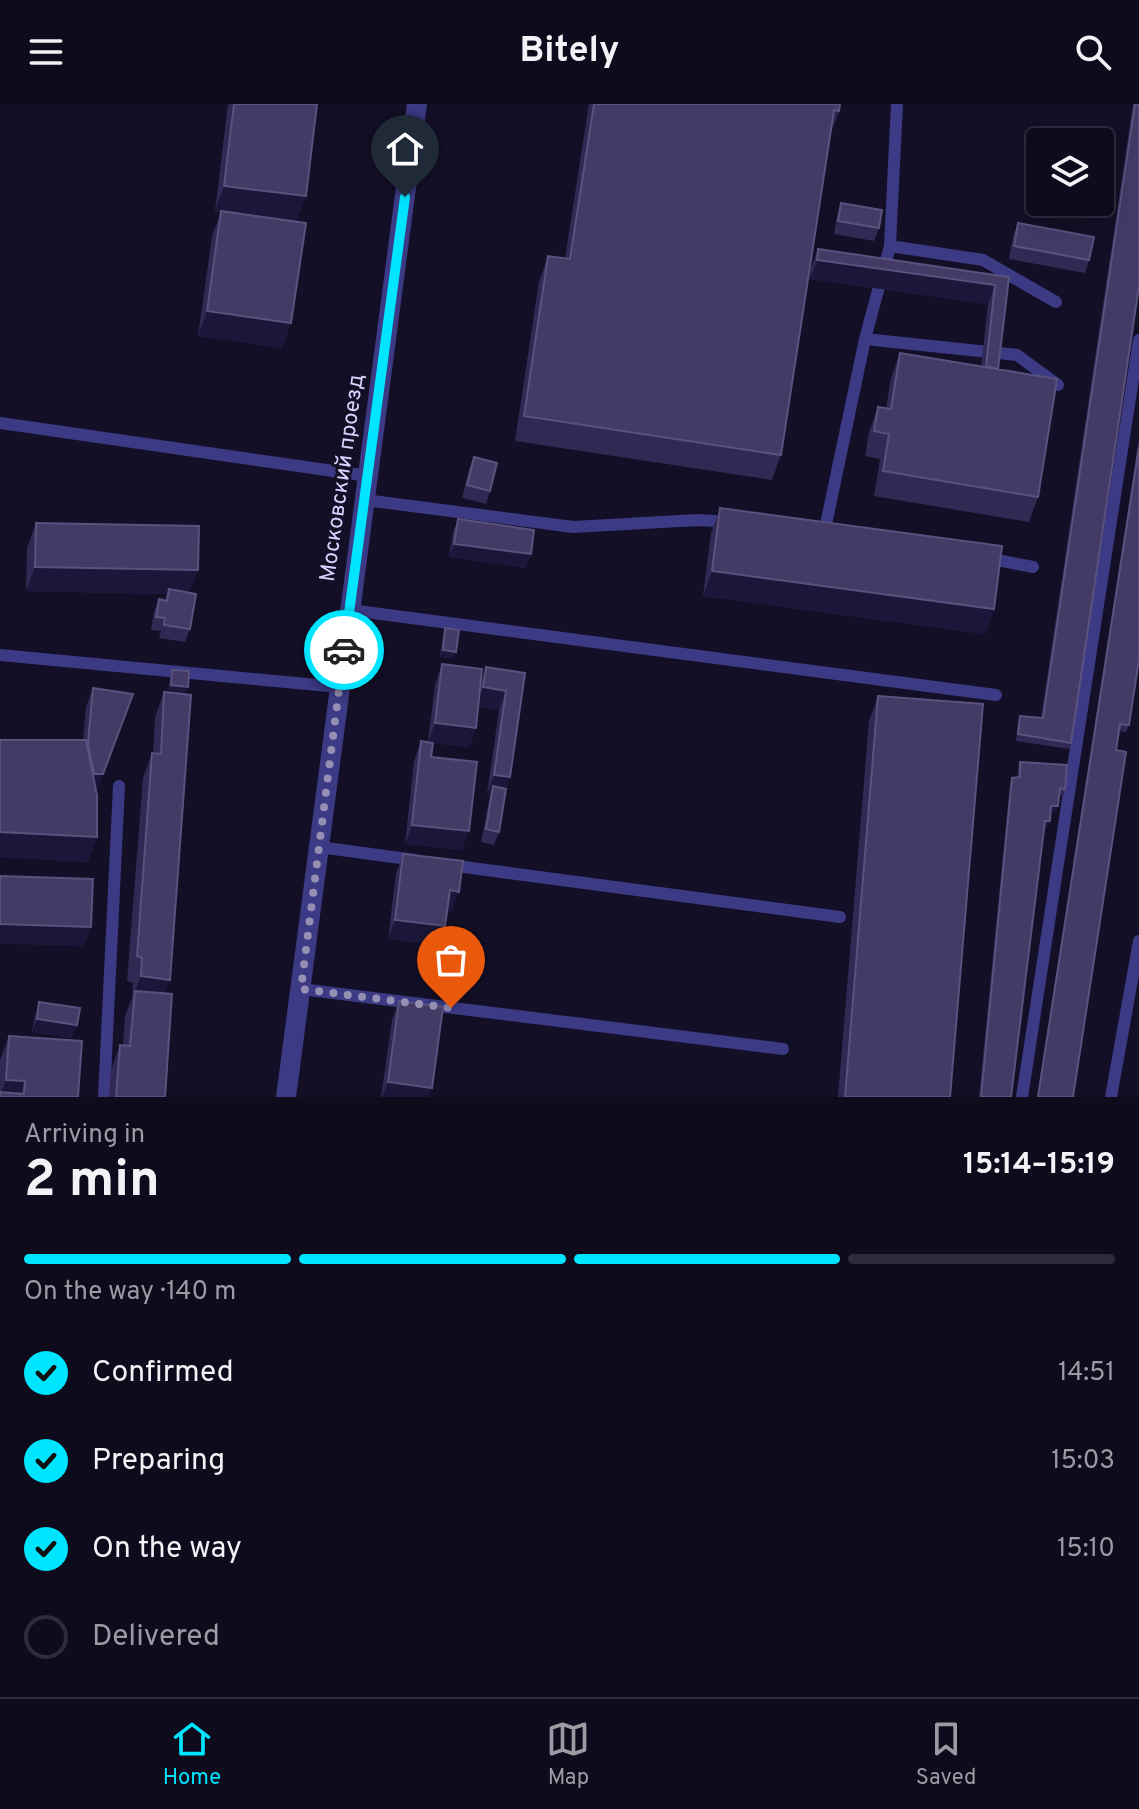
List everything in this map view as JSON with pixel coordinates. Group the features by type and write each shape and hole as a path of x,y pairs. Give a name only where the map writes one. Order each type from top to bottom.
{"street":[{"name":"Московский проезд","path":"286,1097 417,104"}],"lane":[{"path":"825,529 865,339 890,246 897,104"},
{"path":"890,246 983,260 1056,302"},
{"path":"865,339 1017,355 1058,385"},
{"path":"1022,1097 1139,340"},
{"path":"0,423 368,476"},
{"path":"365,500 573,527 697,520 740,523"},
{"path":"811,528 840,532"},
{"path":"974,556 1033,567"},
{"path":"350,610 996,695"},
{"path":"0,655 339,687"},
{"path":"104,1097 119,786"},
{"path":"319,847 840,917"},
{"path":"1111,1097 1139,941"},
{"path":"301,989 783,1049"}],"building":[{"path":"234,104 317,104 306,196 224,186"},
{"path":"594,104 840,104 839,111 834,110 781,455 524,416 548,256 570,259"},
{"path":"1135,104 1139,104 1139,286 1071,743 1018,734 1020,716 1043,718"},
{"path":"841,203 882,210 879,228 838,221"},
{"path":"221,211 306,223 291,323 207,311"},
{"path":"1018,223 1094,237 1089,260 1014,246"},
{"path":"818,249 1009,277 998,369 986,366 995,285 817,260"},
{"path":"900,353 1057,379 1038,497 883,471 889,434 874,431 878,407 891,409"},
{"path":"1139,447 1139,659 1129,725 1120,724 1116,750 1126,752 1073,1097 1038,1097"},
{"path":"474,457 497,463 490,491 467,485"},
{"path":"720,508 1002,546 994,609 712,571"},
{"path":"458,519 534,530 531,554 454,544"},
{"path":"36,523 199,526 198,570 35,567"},
{"path":"169,589 196,594 190,629 164,625 165,618 156,617 159,599 167,601"},
{"path":"445,628 459,630 456,652 443,650"},
{"path":"442,664 482,669 476,728 435,723"},
{"path":"486,667 525,673 510,777 494,775 506,691 483,687"},
{"path":"172,670 189,671 188,687 171,685"},
{"path":"93,688 133,694 103,774 94,774 88,743"},
{"path":"164,692 191,695 170,980 141,976 142,958 137,956 152,753 161,754"},
{"path":"878,696 983,704 950,1097 845,1097"},
{"path":"0,740 86,740 97,796 97,837 0,832"},
{"path":"421,741 433,743 431,757 477,762 469,831 412,825"},
{"path":"1020,762 1067,765 1065,790 1060,788 1058,806 1051,806 1050,821 1045,821 1011,1097 981,1097 1012,778 1020,777"},
{"path":"493,786 506,789 499,832 486,829"},
{"path":"403,854 463,861 459,892 450,890 445,926 395,920"},
{"path":"0,876 93,879 91,927 0,924"},
{"path":"135,991 172,994 165,1097 116,1097 120,1045 130,1046"},
{"path":"399,1001 443,1007 432,1088 388,1082"},
{"path":"39,1002 80,1008 77,1025 37,1019"},
{"path":"9,1036 82,1041 78,1097 0,1097 0,1092 24,1094 25,1081 6,1080"}],"way so far":[{"path":"344,650 301,989 451,1008"}],"route":[{"path":"344,650 405,197"}]}
